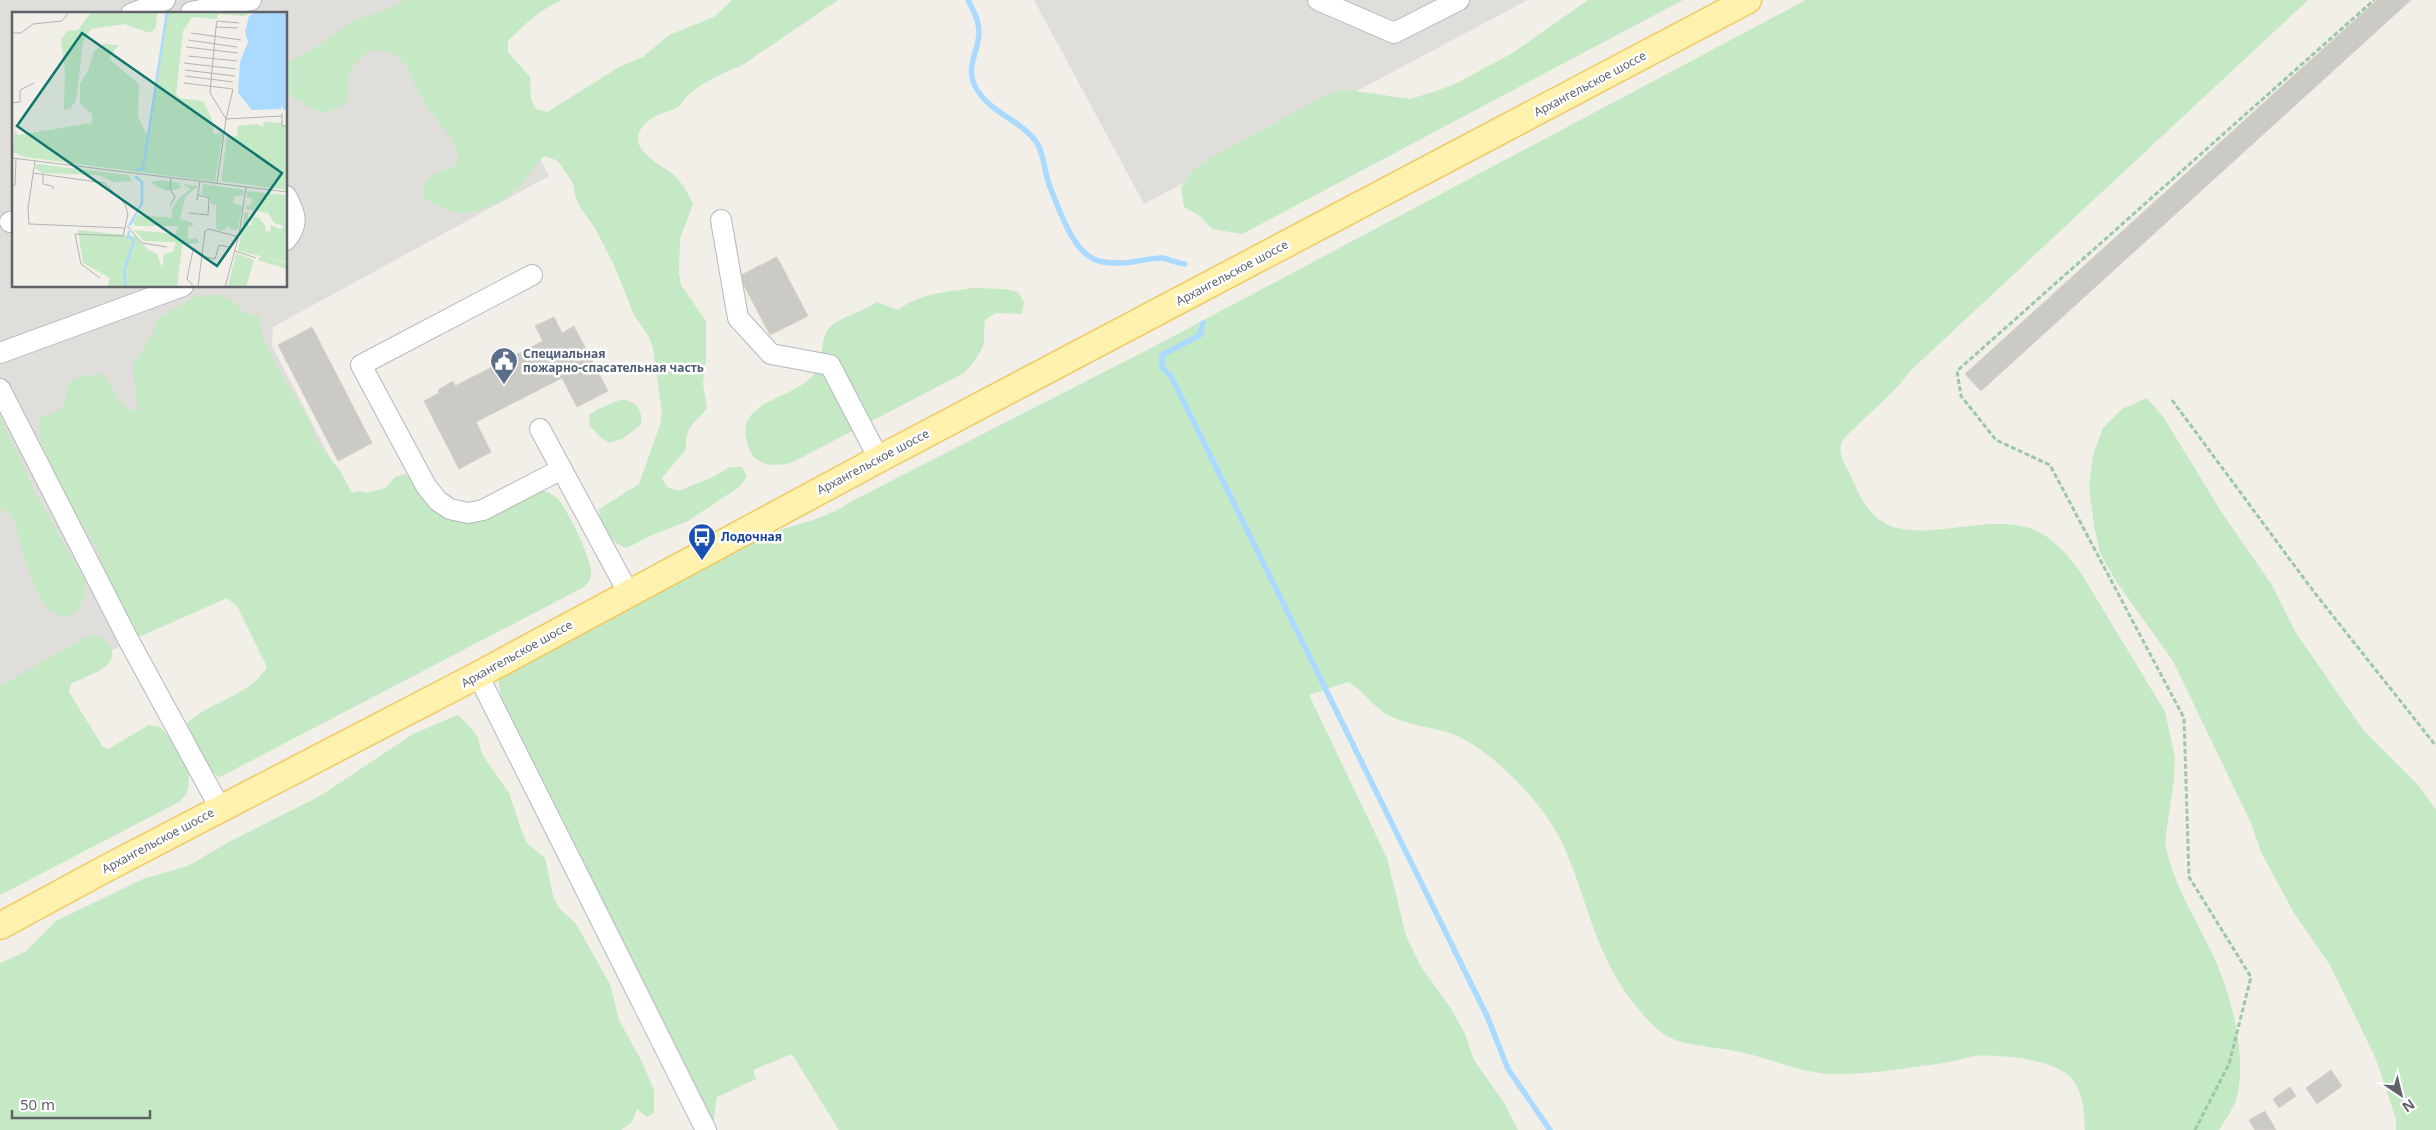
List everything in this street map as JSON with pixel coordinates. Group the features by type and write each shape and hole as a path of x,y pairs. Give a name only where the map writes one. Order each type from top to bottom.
{"main road":[{"name":"Архангельское шоссе","path":"0,926 220,808 478,675 628,592 1748,0"}],"lane":[{"path":"136,12 165,0"},
{"path":"189,8 251,0"},
{"path":"1318,0 1394,33 1458,0"},
{"path":"288,200 296,214 292,233 288,238"},
{"path":"721,220 738,318 770,354 830,364 879,459"},
{"path":"532,275 361,365 426,486 438,501 450,509 468,513 483,510 562,469"},
{"path":"0,353 177,288"},
{"path":"0,389 129,641 220,808"},
{"path":"540,429 628,592"},
{"path":"478,675 706,1130"}],"path":[{"path":"2195,1130 2229,1064 2251,977 2189,877 2184,718 2050,465 1996,440 1961,396 1957,371 2374,0"},
{"path":"2172,400 2314,592 2436,746"}],"shaded area":[{"path":"0,0 460,0 549,176 273,327 272,346 364,523 0,707"},
{"path":"1034,0 1528,0 1144,204"}],"green space":[{"path":"404,0 562,0 539,13 508,41 508,52 530,77 531,99 536,109 547,112 621,66 643,57 669,35 714,17 732,0 838,0 741,66 700,86 688,95 678,107 651,119 640,131 638,139 640,147 652,160 677,178 693,204 680,239 679,273 681,285 706,321 706,358 703,383 707,408 689,430 686,449 662,478 667,487 678,491 711,478 730,467 742,467 747,477 739,487 688,521 652,535 627,548 610,538 601,522 599,509 639,484 660,425 662,412 653,348 649,337 634,315 614,265 595,228 580,207 573,183 558,161 545,156 509,196 494,204 471,212 453,212 424,198 423,185 436,173 453,167 459,157 448,134 422,99 408,71 397,56 388,52 371,50 363,56 353,66 349,77 348,101 327,113 315,110 288,94 288,62 313,49 351,22 396,6"},
{"path":"1588,0 1683,0 1242,234 1212,229 1200,216 1184,207 1181,188 1191,172 1207,160 1322,97 1342,89 1410,99 1455,84 1511,54"},
{"path":"1806,0 2308,0 1910,371 1892,393 1847,435 1842,442 1840,451 1863,501 1875,516 1891,526 1910,530 1931,530 1999,524 2021,526 2041,533 2052,541 2068,556 2081,573 2165,712 2175,757 2174,779 2165,842 2172,868 2182,893 2222,976 2238,1038 2240,1078 2236,1101 2219,1130 2085,1130 2081,1097 2072,1079 2064,1072 2053,1067 2026,1059 1975,1056 1942,1063 1888,1070 1852,1074 1828,1074 1804,1070 1745,1053 1695,1045 1672,1039 1657,1029 1644,1016 1625,992 1613,972 1595,933 1574,871 1557,833 1546,816 1517,781 1500,765 1466,741 1450,733 1412,724 1389,716 1359,689 1348,682 1309,695 1387,858 1406,936 1420,965 1452,1010 1465,1034 1474,1060 1504,1103 1518,1130 839,1130 792,1054 753,1070 756,1079 717,1097 713,1124 510,720 501,698 498,679 764,536 831,513 1155,346"},
{"path":"973,288 1004,289 1018,292 1024,302 1022,314 996,313 985,320 983,345 976,358 964,373 791,463 770,465 758,460 752,454 747,442 745,428 750,417 769,402 806,382 815,373 820,361 825,336 830,327 841,319 877,302 898,310 906,304 925,297"},
{"path":"218,294 233,301 243,312 259,316 263,339 274,361 310,422 316,440 341,472 352,493 359,491 366,493 385,488 395,477 405,474 451,516 541,490 546,491 558,499 574,525 585,549 591,569 590,580 582,588 220,777 208,769 198,755 193,747 186,724 207,709 250,685 267,667 237,606 227,598 141,636 133,631 109,583 97,549 64,494 41,443 38,424 41,414 48,416 59,410 62,406 66,399 69,382 76,378 101,373 125,407 138,410 132,365 152,335 158,318 195,297"},
{"path":"2147,398 2164,418 2222,513 2272,585 2296,633 2364,731 2419,786 2436,810 2436,1130 2396,1130 2396,1119 2376,1059 2330,965 2294,913 2261,852 2251,823 2173,661 2116,581 2100,553 2089,486 2093,455 2103,428 2122,409"},
{"path":"620,400 626,400 638,407 641,415 641,425 622,439 610,443 601,438 590,426 589,415"},
{"path":"0,415 35,492 86,583 83,600 79,608 72,614 60,616 50,609 41,598 27,565 15,523 10,514 0,508"},
{"path":"91,634 101,638 110,645 112,650 111,660 100,670 71,684 69,692 103,747 108,749 149,725 160,727 174,743 185,763 189,784 186,793 179,802 0,895 0,686"},
{"path":"458,715 478,738 482,754 509,793 527,843 545,858 553,895 558,907 576,924 610,984 619,1020 642,1062 654,1090 654,1113 647,1117 637,1109 632,1122 621,1130 0,1130 0,963 25,952 56,921 143,879 188,866 227,843 320,796 413,734"}],"building":[{"path":"2377,0 2411,0 1981,391 1965,374"},
{"path":"777,257 808,316 770,335 739,276"},
{"path":"554,317 562,333 574,326 608,391 577,407 562,378 476,422 491,452 459,469 424,401 439,393 438,390 453,381 455,386 543,341 535,326"},
{"path":"312,327 372,443 338,461 278,345"},
{"path":"2331,1070 2342,1086 2317,1104 2306,1088"},
{"path":"2290,1087 2296,1096 2279,1108 2273,1099"},
{"path":"2265,1111 2276,1130 2255,1130 2249,1120"}],"waterway":[{"path":"968,0 979,28 971,71 974,84 987,102 1022,128 1037,143 1042,153 1048,182 1058,207 1068,230 1082,250 1090,257 1104,262 1127,263 1163,258 1185,264"},
{"path":"1203,323 1200,335 1162,355 1162,367 1171,376 1487,1016 1508,1069 1550,1130"}],"place":[{"name":"Специальная пожарно-спасательная часть","path":"504,385"},
{"name":"Лодочная","path":"702,561"}]}
